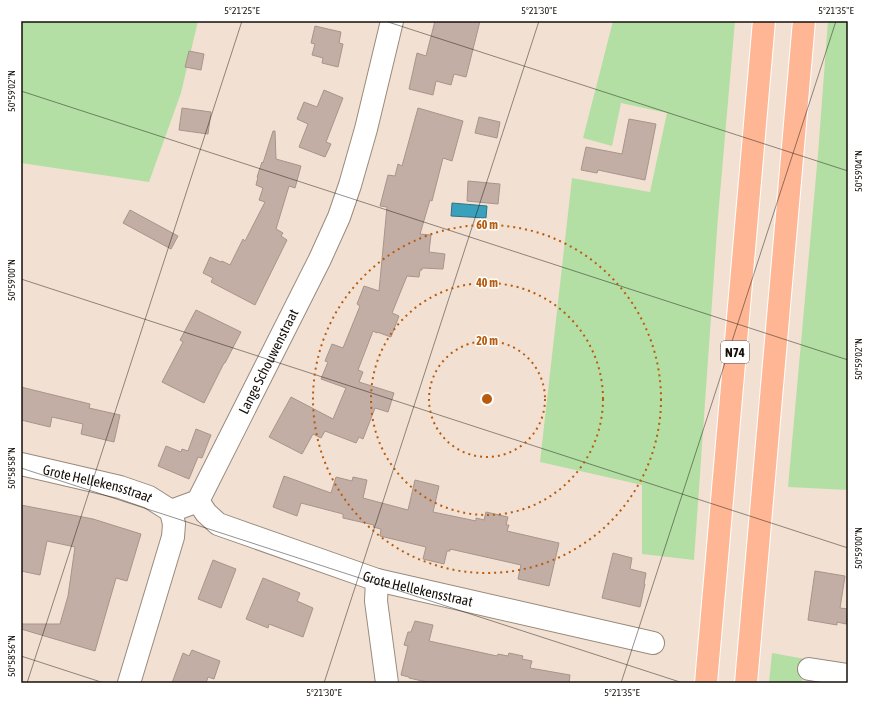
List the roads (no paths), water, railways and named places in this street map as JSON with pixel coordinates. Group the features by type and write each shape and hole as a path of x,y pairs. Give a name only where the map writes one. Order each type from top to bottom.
{"highway":[{"name":"N74","path":"706,683 764,21"},
{"path":"746,683 804,21"}],"street":[{"name":"Lange Schouwenstraat","path":"198,501 320,259 339,217 350,186 366,129 392,21"},
{"name":"Grote Hellekensstraat","path":"21,464 149,496 171,511"},
{"path":"129,683 173,538 174,524 171,511 198,501"},
{"name":"Grote Hellekensstraat","path":"198,501 206,513 218,524 377,580 653,643"},
{"path":"377,580 376,601 388,683"},
{"path":"809,669 848,675"}],"water":[{"path":"452,203 487,206 486,218 451,216"}]}
